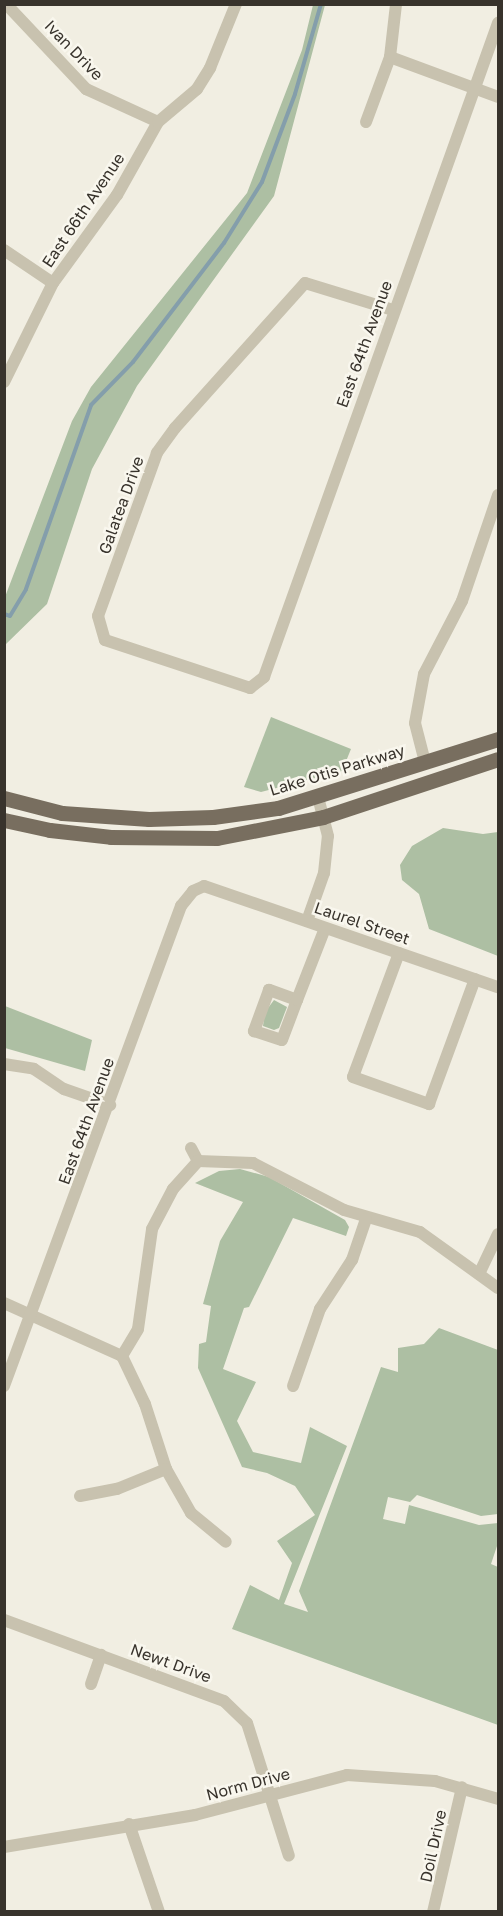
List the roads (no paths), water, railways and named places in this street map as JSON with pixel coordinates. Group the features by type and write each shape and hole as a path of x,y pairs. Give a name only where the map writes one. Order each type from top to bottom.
{"main road":[{"name":"Lake Otis Parkway","path":"4,798 62,813 196,819 278,808 498,739"},
{"path":"4,820 50,830 168,840 217,838 323,817 498,759"},
{"path":"384,796 423,769 425,762"},
{"path":"4,812 20,815 36,807"}],"street":[{"name":"Ivan Drive","path":"6,4 86,89 158,122"},
{"name":"East 66th Avenue","path":"4,382 53,283 117,195 158,122 198,89 210,68 236,4"},
{"path":"366,122 390,57 396,4"},
{"name":"East 64th Avenue","path":"264,677 393,310 498,23"},
{"path":"390,57 498,98"},
{"path":"4,250 53,283"},
{"name":"Galatea Drive","path":"264,677 250,688 105,640 98,616 157,453 175,428 305,283 393,310"},
{"path":"425,762 415,723 424,675 462,600 498,495"},
{"path":"307,921 324,873 328,836 318,797"},
{"name":"East 64th Avenue","path":"4,1386 110,1105 181,906 192,891 204,886 214,890"},
{"name":"Laurel Street","path":"214,890 498,987"},
{"path":"297,1000 325,928"},
{"path":"399,953 353,1077 429,1104 475,979"},
{"path":"4,1065 34,1069 64,1089 110,1105"},
{"path":"191,1148 198,1161"},
{"path":"122,1356 138,1329 152,1229 173,1189 198,1161"},
{"path":"198,1161 253,1163 366,1219 420,1232 498,1288"},
{"path":"293,1386 320,1309 352,1260 366,1219"},
{"path":"479,1274 498,1234"},
{"path":"4,1303 32,1313 122,1356 145,1404 166,1468 191,1513 226,1542"},
{"path":"80,1496 117,1489 166,1468"},
{"name":"Newt Drive","path":"4,1620 224,1701 247,1723 289,1856"},
{"path":"92,1684 101,1655"},
{"name":"Norm Drive","path":"4,1847 129,1824 195,1815 347,1775 414,1778 462,1788 498,1799"},
{"name":"Doil Drive","path":"433,1911 462,1788"},
{"path":"129,1824 159,1911"}],"waterway":[{"path":"4,614 10,616 26,589 91,405 133,362 224,243 262,182 295,94 321,4"}]}
